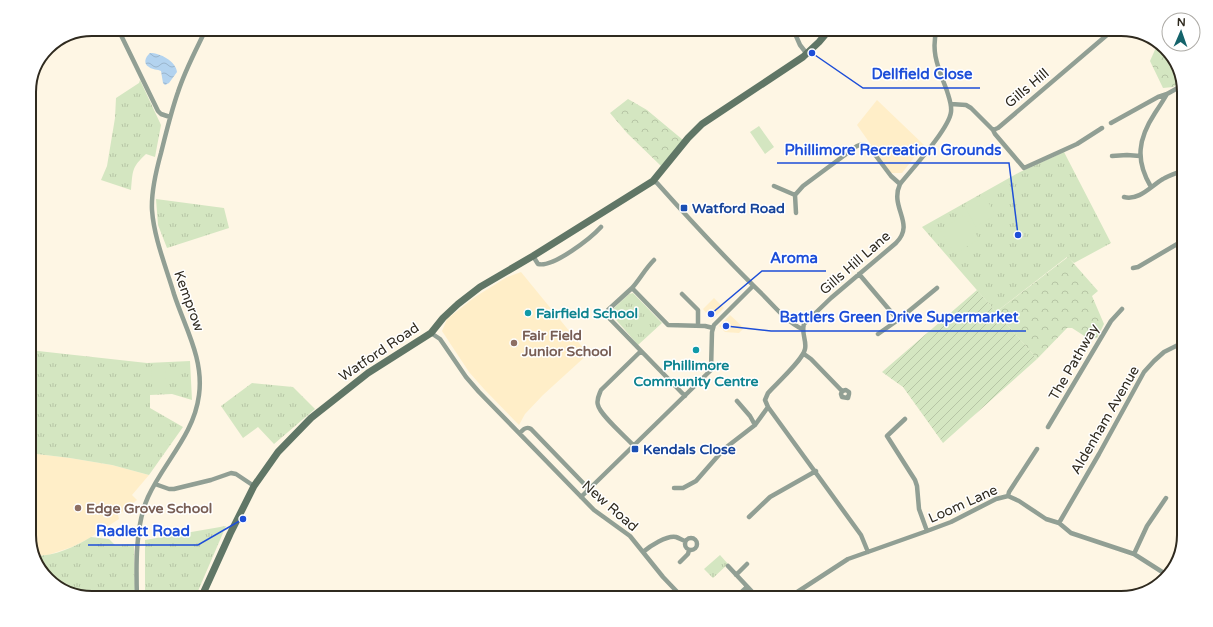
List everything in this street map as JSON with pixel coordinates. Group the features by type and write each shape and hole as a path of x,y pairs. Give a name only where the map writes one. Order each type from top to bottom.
{"main road":[{"name":"Watford Road","path":"204,591 254,486 278,452 311,418 368,373 431,333 443,318 480,287 533,256 653,181 688,138 702,124 806,54 824,36"}],"street":[{"path":"121,36 158,111 161,114 170,117"},
{"name":"Kemprow","path":"137,591 136,566 143,512 155,484 190,428 197,408 200,386 198,360 167,273 156,233 152,209 152,198 156,172 170,117 189,63 202,36"},
{"path":"796,36 806,54"},
{"path":"936,36 934,44 935,57 951,104 966,105 971,108 993,130 1024,168 1076,144 1102,128"},
{"name":"Gills Hill","path":"993,130 998,128 1106,36"},
{"path":"1111,123 1177,88"},
{"path":"1151,187 1144,175 1140,156 1141,144 1147,127 1167,94"},
{"name":"Gills Hill Lane","path":"802,329 808,319 896,243 902,235 904,223 896,200 897,189 941,132 950,117 951,104"},
{"path":"796,213 795,195 803,186 857,146 864,145 870,148 891,176 900,184"},
{"path":"1112,156 1140,156"},
{"path":"1124,197 1130,199 1139,196 1164,178 1177,173"},
{"path":"653,181 657,183 723,256 753,286 793,325 802,329 806,344 804,354 768,393 765,400 768,407 816,471 861,535 868,552"},
{"path":"774,186 795,195"},
{"path":"533,256 538,264 544,264 569,253 582,244 601,227"},
{"path":"1133,268 1138,267 1177,244"},
{"path":"654,260 632,288 608,310 608,315 685,396"},
{"path":"859,274 898,320"},
{"path":"581,497 711,370 713,328 716,322 753,286"},
{"path":"632,288 668,325 698,325 713,328"},
{"path":"878,334 898,320 937,288"},
{"path":"682,294 698,310 698,325"},
{"name":"The Pathway","path":"1048,427 1111,321 1122,309"},
{"name":"New Road","path":"431,333 440,339 466,376 480,392 581,497 600,515 624,531 643,552 663,578 676,591"},
{"name":"Aldenham Avenue","path":"1059,523 1144,372 1164,352 1177,346"},
{"path":"634,446 601,412 597,404 601,390 641,351"},
{"path":"804,354 811,359 842,391"},
{"path":"737,400 750,416 755,425"},
{"path":"674,488 683,488 696,481 724,449 755,425 768,407"},
{"path":"905,419 887,436 915,480 919,509 927,531"},
{"name":"New Road","path":"520,433 525,428 531,429 589,489"},
{"path":"1008,496 1009,492 1037,448"},
{"path":"749,517 770,497 816,471"},
{"path":"155,484 169,489 174,489 211,480 231,473 236,474 254,486"},
{"name":"Loom Lane","path":"799,591 848,559 927,531 1008,496 1020,501 1046,519 1059,523 1066,530 1081,538 1123,549 1134,554 1163,572"},
{"path":"1134,554 1151,521 1166,498"},
{"path":"643,552 656,543 672,537 677,537 685,541"},
{"path":"680,562 688,554 689,550 695,548 697,544 696,540 691,538 687,538 685,541"},
{"path":"685,541 686,547 689,550"},
{"path":"736,575 747,564"},
{"path":"728,566 751,591"},
{"path":"743,591 747,587"}],"shaded area":[{"path":"877,100 924,145 902,173 891,173 857,125"},
{"name":"Fair Field Junior School","path":"521,272 588,354 543,395 525,414 519,425 469,372 442,331 447,319 475,297 507,277"},
{"path":"714,298 724,308 712,320 703,309"},
{"path":"730,315 744,328 739,333 725,332 719,326"},
{"name":"Edge Grove School","path":"36,454 112,465 149,475 132,495 137,500 118,515 119,519 88,539 72,547 48,555 40,556 36,539"}],"green space":[{"path":"1156,48 1168,61 1176,81 1177,85 1173,87 1163,88 1150,61"},
{"path":"140,80 161,125 155,157 146,154 135,167 131,190 101,180 107,166 115,118 116,98 139,83"},
{"path":"628,99 647,110 683,140 661,166 627,133 610,113"},
{"path":"759,126 774,147 765,154 750,132"},
{"path":"1064,152 1111,243 1074,263 1067,257 996,312 922,227 1020,172"},
{"path":"984,194 995,215 976,227 964,205"},
{"path":"156,199 224,208 229,228 167,248 158,225"},
{"path":"964,215 979,239 955,254 940,230"},
{"path":"1068,257 1098,291 1092,296 1104,324 1097,338 1089,339 1072,328 1067,328 1037,359 996,312"},
{"path":"977,290 1037,359 943,443 903,387 882,372"},
{"path":"633,293 662,323 638,345 611,314 611,311 629,294"},
{"path":"36,351 147,363 190,361 192,400 172,394 150,395 150,408 183,427 149,475 112,465 36,454"},
{"path":"165,365 167,393 153,393 151,366"},
{"path":"252,383 293,387 315,409 274,444 258,427 243,438 221,406"},
{"path":"226,526 198,591 145,591 145,540"},
{"path":"91,537 109,539 115,545 134,544 135,591 81,590 61,582 45,566 40,556 64,550"},
{"path":"720,555 728,564 713,578 704,569"}],"water":[{"path":"150,53 163,56 174,64 177,72 169,83 165,85 163,83 161,71 147,66 145,62"}],"place":[{"name":"Dellfield Close","path":"812,53"},
{"name":"Watford Road","path":"684,208"},
{"name":"Phillimore Recreation Grounds","path":"1018,235"},
{"name":"Fairfield School","path":"528,313"},
{"name":"Aroma","path":"711,314"},
{"name":"Battlers Green Drive Supermarket","path":"726,326"},
{"name":"Fair Field Junior School","path":"514,343"},
{"name":"Phillimore Community Centre","path":"696,350"},
{"name":"Kendals Close","path":"635,449"},
{"name":"Edge Grove School","path":"78,508"},
{"name":"Radlett Road","path":"243,519"}]}
